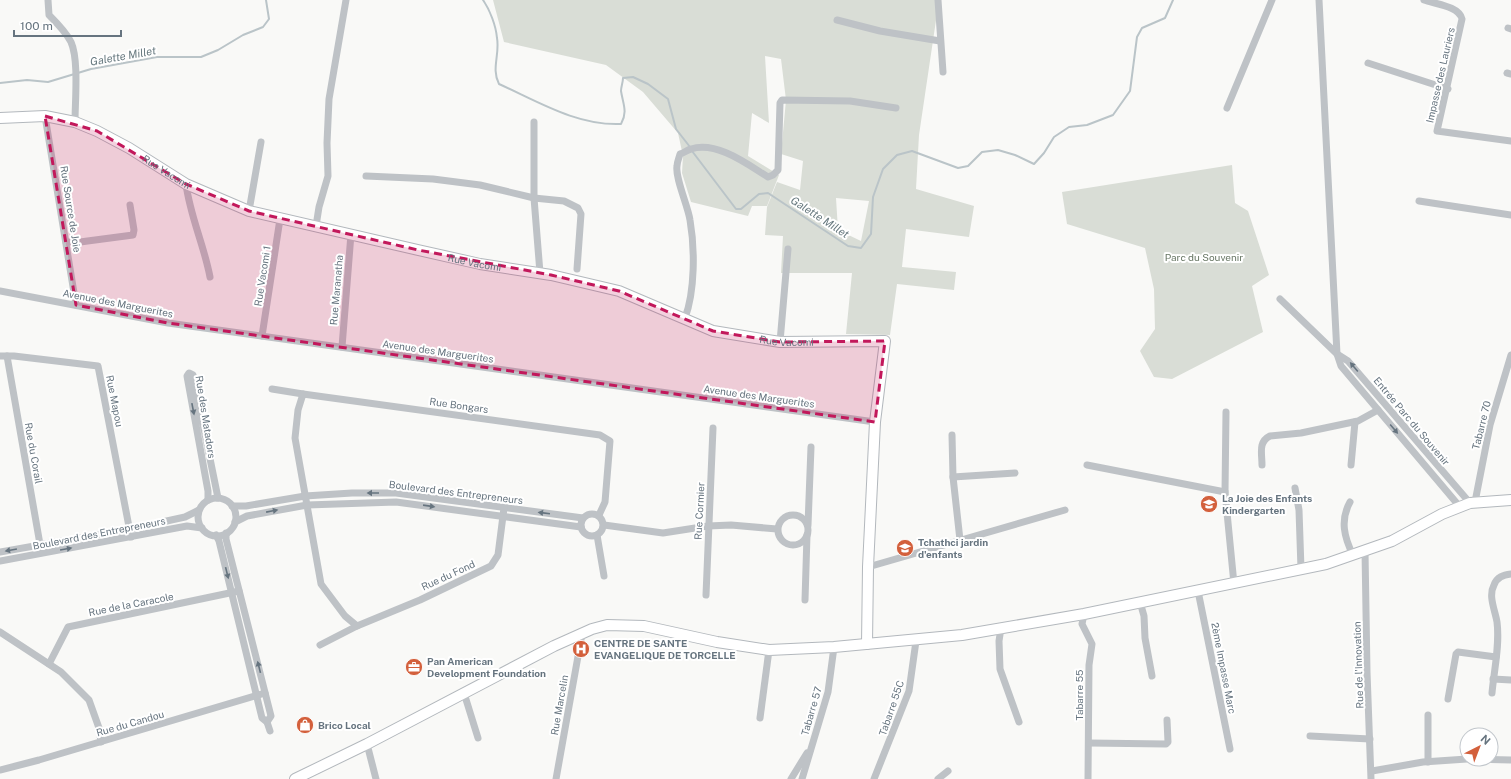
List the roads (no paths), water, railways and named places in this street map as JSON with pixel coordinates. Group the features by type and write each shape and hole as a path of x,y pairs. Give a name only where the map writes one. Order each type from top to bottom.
{"main road":[{"name":"Rue Vacomi","path":"0,118 46,116 75,122 97,131 129,148 186,184 249,211 480,264 540,273 619,291 713,331 780,342 884,341 875,422"},
{"path":"867,644 868,567 875,422"},
{"path":"295,779 367,744 554,646 592,629 607,625 627,624 644,626 717,642 769,650 916,641 962,635 1084,614 1326,564 1392,541 1442,514 1468,504 1511,500"}],"street":[{"path":"48,0 49,15 59,24 71,42 76,73 75,122"},
{"path":"316,226 319,207 328,176 327,143 329,99 346,0"},
{"path":"938,0 943,72"},
{"path":"1227,108 1272,0"},
{"path":"1319,0 1337,354"},
{"name":"Impasse des Lauriers","path":"1424,0 1456,10 1461,15 1462,22 1448,89 1437,131 1511,141"},
{"path":"837,20 880,31 940,41"},
{"path":"1368,63 1448,89"},
{"path":"685,318 690,304 693,284 692,241 690,219 676,167 680,154 691,149 705,148 724,152 768,177 773,175 778,170 780,103 782,100 850,101 896,108"},
{"name":"Rue Source de Joie","path":"46,116 76,305"},
{"path":"534,122 534,198 540,273"},
{"path":"249,211 261,142"},
{"path":"366,176 452,180 534,198 564,201 578,208 581,214 577,269"},
{"path":"186,184 191,214 206,254 210,277"},
{"path":"1420,201 1511,215"},
{"path":"66,242 80,242 133,235 134,230 130,205"},
{"name":"Rue Vacomi 1","path":"262,336 280,219"},
{"name":"Rue Maranatha","path":"342,347 351,234"},
{"path":"780,342 788,249"},
{"name":"Avenue des Marguerites","path":"0,291 168,323 875,422"},
{"name":"Entrée Parc du Souvenir","path":"1280,299 1337,354 1348,361 1468,504"},
{"name":"Entrée Parc du Souvenir","path":"1337,354 1341,366 1378,410 1468,504"},
{"name":"Tabarre 70","path":"1468,504 1490,426 1508,372 1511,355"},
{"name":"Rue Mapou","path":"3,356 98,366 131,537"},
{"name":"Rue du Corail","path":"3,356 42,554"},
{"name":"Rue des Matadors","path":"208,500 208,491 187,376 188,373 193,375 218,498"},
{"name":"Rue Bongars","path":"272,389 600,435 610,441 605,502 599,515"},
{"path":"303,394 298,410 295,438 321,584 345,616 357,626"},
{"path":"1262,465 1261,445 1266,438 1270,436 1301,433 1355,422 1378,410"},
{"path":"1226,412 1225,492 1234,584"},
{"path":"1351,465 1355,422"},
{"name":"Rue Cormier","path":"706,595 713,428"},
{"path":"952,435 953,477 960,540"},
{"path":"805,600 811,447"},
{"path":"1087,466 1225,492"},
{"path":"953,477 1015,473"},
{"path":"1295,488 1299,510 1301,569"},
{"name":"Boulevard des Entrepreneurs","path":"232,506 246,506 305,496 396,492 583,518"},
{"path":"218,498 226,500 232,506 235,514 234,522 226,533 216,535 206,532 202,528 198,519 199,510 208,500 218,498"},
{"name":"Boulevard des Entrepreneurs","path":"234,522 247,516 307,505 396,502 581,527"},
{"path":"1350,502 1344,516 1344,533 1352,555"},
{"name":"Rue du Fond","path":"320,645 357,626 420,600 491,566 498,555 504,508"},
{"path":"807,553 782,540 777,529 779,523 784,518 795,515 808,508"},
{"name":"Boulevard des Entrepreneurs","path":"0,552 130,529 185,517 199,510"},
{"path":"868,567 1065,510"},
{"path":"590,513 599,515 603,520 604,525 601,532 597,535 588,535 581,527 583,518 590,513"},
{"path":"795,515 808,525"},
{"path":"604,525 663,533 708,526 754,526 777,529"},
{"name":"Boulevard des Entrepreneurs","path":"0,561 186,526 202,528"},
{"path":"226,533 256,695 262,718 267,722 270,731"},
{"path":"216,535 236,592 265,693 271,716 267,722"},
{"path":"597,535 604,576"},
{"path":"793,545 801,542 808,535"},
{"name":"Rue de l'Innovation","path":"1365,551 1367,672 1372,771 1371,779"},
{"path":"1492,693 1496,657 1497,622 1493,607 1493,585 1498,579 1511,574"},
{"name":"2ème Impasse Marc","path":"1198,591 1230,749"},
{"name":"Rue de la Caracole","path":"49,664 68,626 236,592"},
{"path":"1140,602 1144,616 1145,638 1152,676"},
{"name":"Tabarre 55","path":"1084,614 1082,624 1092,644 1089,665 1088,779"},
{"path":"1001,628 999,641 1000,669 1019,722"},
{"path":"0,632 61,672 88,700 100,728 101,742"},
{"name":"Rue Marcelin","path":"556,779 582,634"},
{"name":"Tabarre 55C","path":"874,779 909,691 916,641"},
{"name":"Tabarre 57","path":"802,779 828,692 834,647"},
{"path":"760,718 769,650"},
{"path":"1448,699 1456,654 1458,652 1496,657"},
{"path":"1493,679 1511,680"},
{"name":"Rue du Candou","path":"0,770 101,742 265,693"},
{"path":"464,693 478,738"},
{"path":"1428,714 1428,762"},
{"path":"1089,743 1166,744 1168,742 1167,720"},
{"path":"1310,736 1370,739"},
{"path":"367,744 376,779"},
{"path":"791,779 811,746"},
{"path":"1372,771 1428,762 1459,760"},
{"path":"1499,760 1511,760"},
{"path":"938,779 948,771"}],"waterway":[{"name":"Galette Millet","path":"0,83 27,80 48,82 91,69 157,57 201,57 218,50 243,35 263,27 269,19 266,0"},
{"name":"Galette Millet","path":"483,0 494,23 496,33 498,44 496,73 499,84 543,105 573,117 605,124 621,124 625,112 621,91 623,78 633,77 648,84 668,99 676,129 690,147"},
{"name":"Galette Millet","path":"692,151 736,209 741,209 759,194 768,193 848,246 861,248 871,234 873,197 883,169 897,155 912,151 958,168 968,166 982,152 998,150 1015,155 1034,164 1044,153 1054,137 1069,127 1087,125 1113,115 1130,91 1137,37 1142,28 1165,18 1173,0"}],"place":[{"name":"La Joie des Enfants Kindergarten","path":"1209,504"},
{"name":"Tchathci jardin d'enfants","path":"905,548"},
{"name":"CENTRE DE SANTE EVANGELIQUE DE TORCELLE","path":"581,649"},
{"name":"Pan American Development Foundation","path":"414,667"},
{"name":"Brico Local","path":"305,725"}],"park label":[{"name":"Parc du Souvenir","path":"1204,257"}]}
